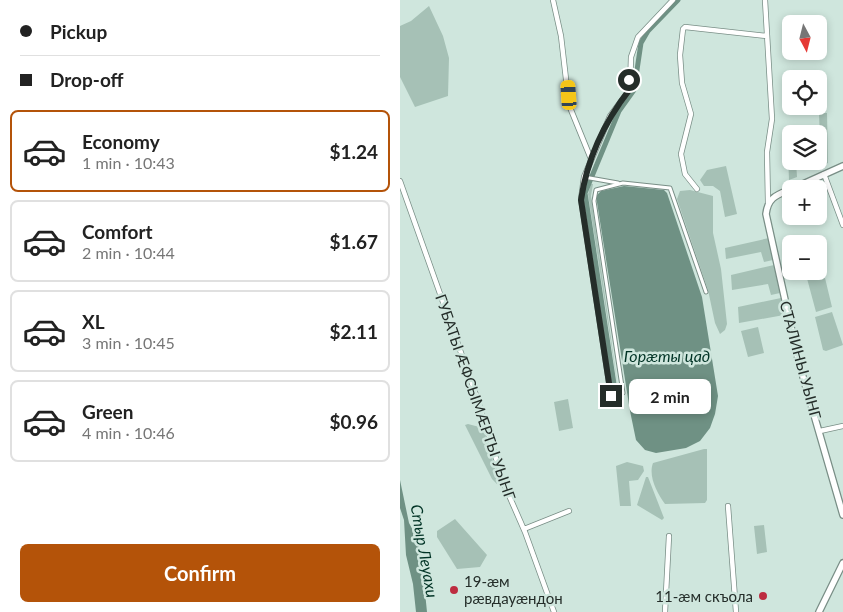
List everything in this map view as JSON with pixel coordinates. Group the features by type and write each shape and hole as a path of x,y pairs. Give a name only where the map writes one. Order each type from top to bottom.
{"street":[{"path":"553,0 561,36 570,105 591,159"},
{"path":"611,396 581,200 584,178 610,116 630,89 631,57 638,37 674,0"},
{"path":"766,0 772,118 767,152 768,203"},
{"path":"697,189 685,174 681,154 691,114 682,83 680,55 683,29 686,27 767,36"},
{"path":"811,180 843,166"},
{"path":"824,174 843,225"},
{"path":"584,178 670,188 706,292"},
{"name":"ГУБАТЫ ÆФСЫМÆРТЫ УЫНГ","path":"400,181 476,395 504,484 524,529 554,612"},
{"path":"623,184 596,190 594,196 623,393"},
{"path":"768,203 771,198 782,193"},
{"name":"СТАЛИНЫ УЫНГ","path":"768,203 766,214 800,364 843,515"},
{"path":"820,431 843,426"},
{"path":"728,506 736,612"},
{"path":"524,529 569,511"},
{"path":"665,612 670,536"},
{"path":"819,612 843,563"}],"shaded area":[{"path":"429,6 443,36 449,58 448,96 415,107 400,77 400,26 411,21"},
{"path":"827,113 828,163 827,163 827,125 819,125 819,115 827,115"},
{"path":"726,166 737,214 725,217 720,191 713,186 704,186 700,180 707,170"},
{"path":"789,170 797,170 797,177 789,180"},
{"path":"591,184 593,184 591,196 619,395 588,194"},
{"path":"690,190 713,196 713,233 721,269 727,324 725,330 720,334 715,323 708,290 677,199 680,191"},
{"path":"769,238 773,260 764,262 761,252 726,259 725,248"},
{"path":"774,265 780,293 771,295 768,284 732,290 731,275"},
{"path":"807,280 826,280 832,307 816,312"},
{"path":"781,298 784,315 739,323 738,307"},
{"path":"832,312 843,345 826,351 823,350 815,317"},
{"path":"758,327 764,353 748,357 741,331"},
{"path":"568,399 573,428 559,431 554,402"},
{"path":"465,425 483,428 499,481 497,484 492,479"},
{"path":"707,449 707,500 705,503 665,504 656,490 652,479 653,463"},
{"path":"627,462 643,466 644,471 638,480 629,481 631,506 620,506 616,466"},
{"path":"646,477 648,477 664,518 662,520 637,505"},
{"path":"455,519 487,555 480,567 457,569 437,537 437,531"},
{"path":"764,525 767,552 757,554 754,526"}],"water":[{"name":"Горӕты цад","path":"624,186 664,190 667,193 702,297 718,396 710,428 700,441 686,448 656,453 645,450 636,440 596,196 601,191"},
{"name":"Стыр Леуахи","path":"400,480 409,523 420,543 427,612 416,612 413,584 406,555 404,520 400,508"}],"waterway":[{"path":"614,384 585,193 619,111 634,90 641,43 648,31 678,0"}],"place":[{"name":"19-æм рӕвдауӕндон","path":"454,590"},
{"name":"11-æм скъола","path":"763,596"}],"route":[{"path":"611,396 581,200 584,178 592,156 610,116 630,89 629,80"}]}
